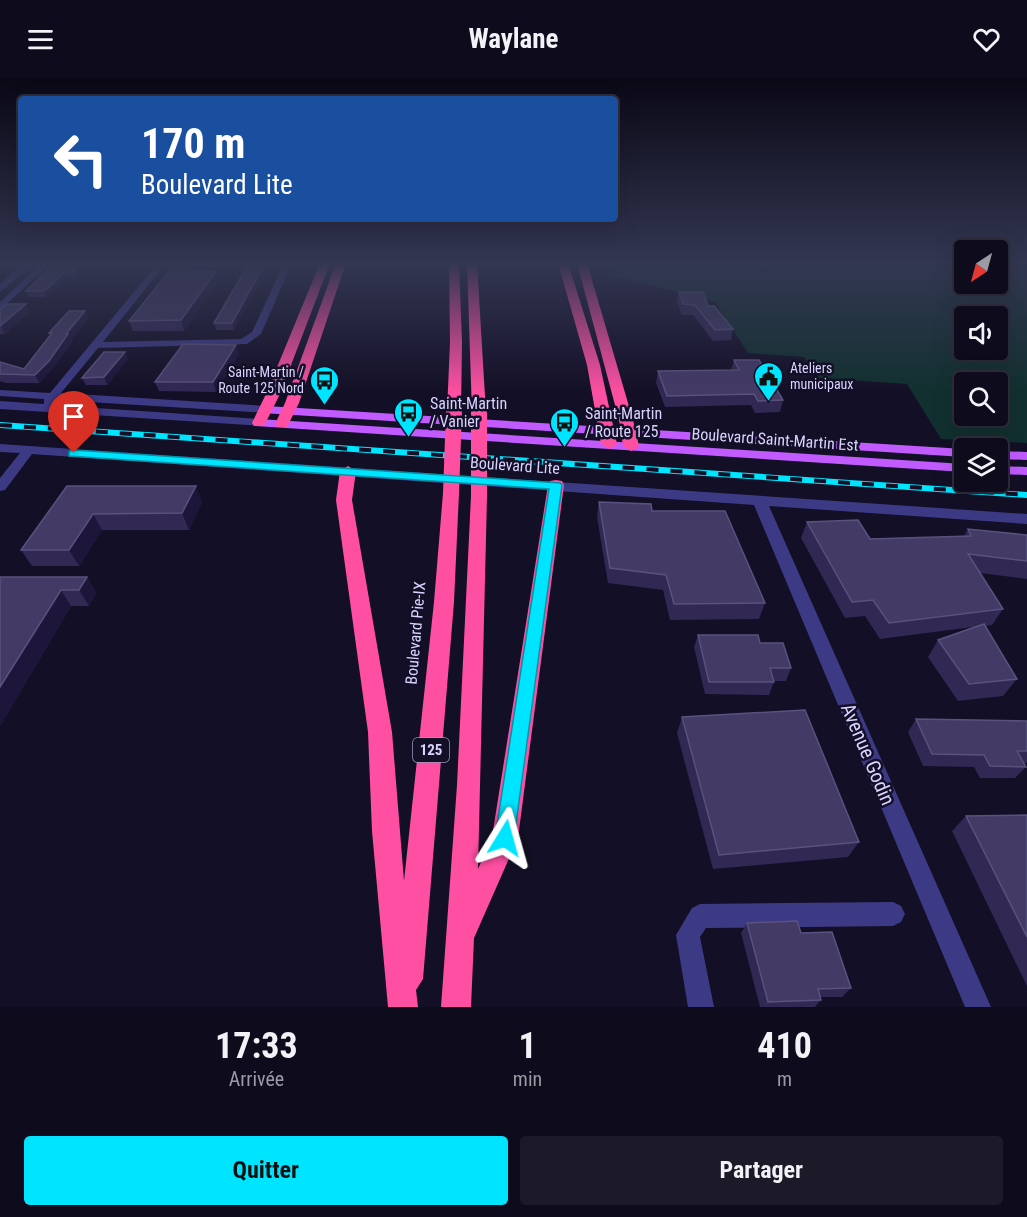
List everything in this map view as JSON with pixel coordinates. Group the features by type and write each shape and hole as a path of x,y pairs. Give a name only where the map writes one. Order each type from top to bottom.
{"highway":[{"path":"262,416 307,306"},
{"path":"286,417 326,306"},
{"name":"Boulevard Pie-IX","path":"404,1007 444,602 454,411 455,306"},
{"name":"125","path":"456,1007 469,785 479,496 479,412 473,306"},
{"path":"575,306 586,339 608,437"},
{"path":"594,306 630,439"},
{"path":"348,471 344,500 378,712 385,831 404,1007"},
{"path":"459,940 505,838 555,485"}],"main road":[{"name":"Boulevard Saint-Martin Est","path":"262,416 608,437 954,467"},
{"name":"Boulevard Saint-Martin Est","path":"630,439 954,453"},
{"path":"1008,455 1027,456"},
{"path":"1008,470 1027,471"}],"street":[{"path":"42,408 127,306"},
{"path":"96,345 243,342 256,334 268,306"},
{"path":"0,393 262,416"},
{"path":"0,405 262,416"},
{"name":"Boulevard Lite","path":"0,448 1027,519"},
{"path":"0,487 28,450"},
{"name":"Avenue Godin","path":"759,500 978,1007"},
{"path":"701,1007 688,935 700,916 893,915"}],"green space":[{"path":"718,306 954,306 954,360 1008,360 1008,306 1027,306 1027,443 1008,442 1008,438 941,439 907,384 819,378 804,357 748,353"}],"building":[{"path":"4,306 23,306 0,326 0,310"},
{"path":"141,306 191,306 181,320 129,321"},
{"path":"224,306 241,306 232,323 214,323"},
{"path":"696,306 714,306 733,329 715,330"},
{"path":"69,311 85,311 66,334 68,334 49,361 35,375 0,374 0,362 24,369 52,333 49,333"},
{"path":"183,344 236,345 213,382 155,382"},
{"path":"104,352 125,352 104,377 82,378"},
{"path":"734,360 759,360 783,400 758,401 754,394 667,396 658,371 739,370"},
{"path":"67,486 196,486 182,513 93,514 69,550 21,550"},
{"path":"599,502 651,504 652,511 725,511 765,603 674,604 666,575 610,568"},
{"path":"858,520 870,539 971,536 968,529 1027,535 1027,561 968,554 1003,609 889,623 873,600 852,602 807,522"},
{"path":"0,577 87,577 79,590 61,590 0,687"},
{"path":"984,624 1017,679 969,684 938,640"},
{"path":"698,635 758,635 760,643 783,643 791,668 770,668 774,682 709,682"},
{"path":"805,710 859,842 719,855 682,717"},
{"path":"916,719 1027,721 1027,751 1017,751 1026,767 990,766 984,755 932,754"},
{"path":"1027,815 1027,937 966,816"},
{"path":"797,921 801,933 832,932 851,988 818,989 821,1000 768,1002 747,923"}],"railway":[{"path":"0,425 1027,495"}],"place":[{"name":"Ateliers municipaux","path":"769,402"},
{"name":"Saint-Martin / Route 125 Nord","path":"325,406"},
{"name":"Saint-Martin / Vanier","path":"409,438"},
{"name":"Saint-Martin / Route 125","path":"564,448"}],"route":[{"path":"74,453 555,485 505,838"}]}
